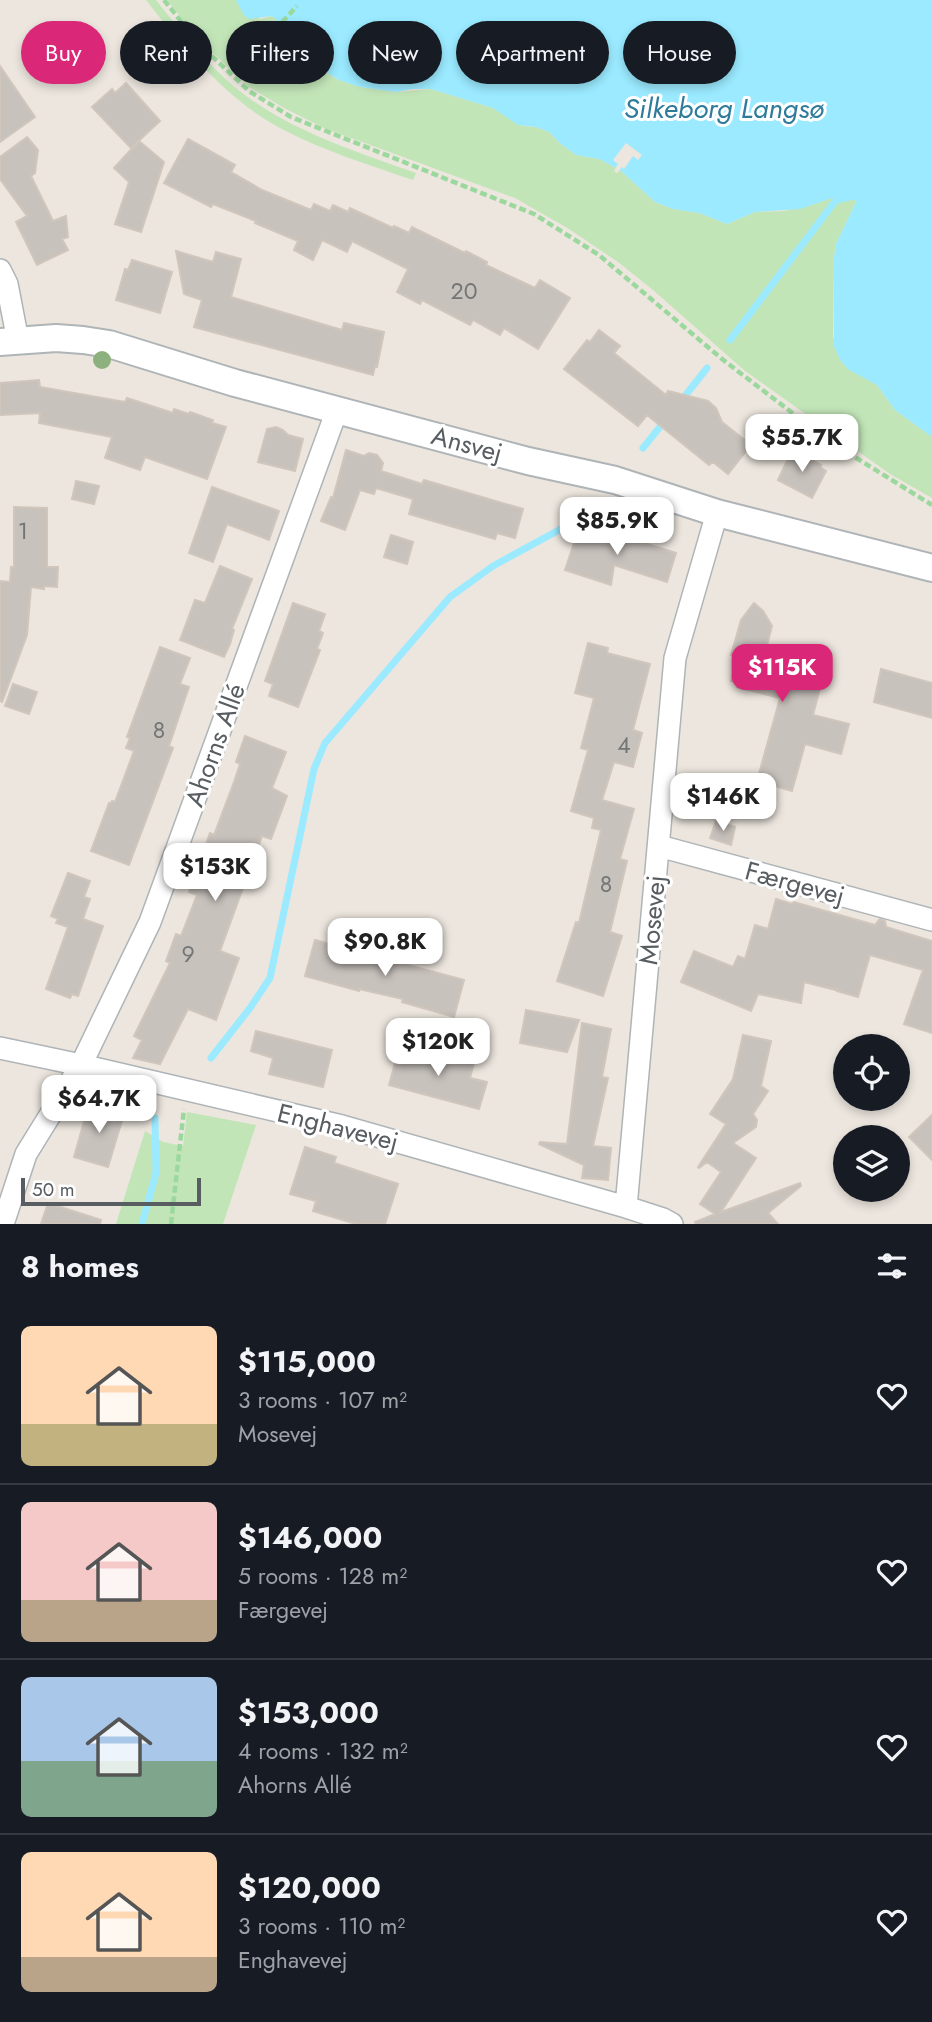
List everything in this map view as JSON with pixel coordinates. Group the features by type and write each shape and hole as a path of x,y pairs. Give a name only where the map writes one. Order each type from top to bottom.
{"street":[{"path":"0,270 7,284 9,341"},
{"name":"Ansvej","path":"9,341 56,338 109,344 235,383 528,461 615,480 717,513 932,568"},
{"name":"Ahorns Allé","path":"3,1224 26,1154 81,1065 150,922 337,410"},
{"name":"Mosevej","path":"626,1207 675,658 717,513"},
{"name":"Færgevej","path":"659,846 932,919"},
{"name":"Enghavevej","path":"0,1048 342,1126 626,1207 672,1224"}],"path":[{"path":"164,0 199,44 249,91 291,117 534,214 599,255 722,359 829,441 932,505"},
{"path":"283,21 297,6"},
{"path":"171,1224 186,1091"}],"green space":[{"path":"146,0 156,0 173,21 163,21"},
{"path":"167,0 236,0 260,19 272,16 278,21 226,21 226,65 212,52 212,21 184,21"},
{"path":"212,66 226,79 226,84 232,84 277,116 322,138 416,173 413,180 347,157 282,129 243,104 212,76"},
{"path":"334,77 360,87 396,92 431,89 493,108 523,126 549,132 576,155 599,159 620,170 655,202 673,209 699,213 727,224 755,212 784,211 812,205 841,194 854,196 856,202 836,244 833,337 845,366 877,385 895,410 932,437 932,498 890,474 745,371 653,290 569,229 515,198 324,128 246,84 334,84"},
{"path":"187,1112 256,1125 223,1224 116,1224 145,1131 163,1142 183,1146"}],"water":[{"name":"Silkeborg Langsø","path":"236,0 932,0 932,437 895,410 877,385 849,370 840,360 834,346 834,258 836,244 856,202 854,196 841,195 800,209 755,212 727,224 699,213 673,209 655,202 620,170 599,159 576,155 549,132 518,125 493,108 431,89 396,92 351,84 442,84 442,21 348,21 348,83 334,77 334,21 278,21 272,16 249,19"}],"pier":[{"path":"626,143 642,155 638,160 633,156 624,169 622,167 617,173 614,171 618,164 613,160"}],"building":[{"path":"0,66 35,117 0,142"},
{"path":"127,84 160,121 131,148 92,107 112,89 115,93"},
{"path":"27,137 38,150 35,173 31,176 53,221 66,216 68,237 62,239 68,250 37,265 16,222 27,216 0,179 0,157"},
{"path":"188,139 235,165 231,172 262,190 311,210 314,204 330,211 333,205 348,212 350,208 409,233 412,227 465,253 466,251 487,262 486,265 535,288 540,280 570,298 538,349 504,328 500,335 473,320 470,325 422,300 420,304 397,292 408,269 352,241 347,252 322,240 313,260 294,250 298,241 213,204 211,207 164,183"},
{"path":"139,141 164,162 141,232 115,224 129,182 114,168"},
{"path":"176,251 213,262 216,252 241,259 231,297 342,330 344,323 384,332 373,375 194,327 202,300 184,294"},
{"path":"132,260 172,272 160,313 116,300 125,269 128,270"},
{"path":"599,330 620,346 614,353 666,395 668,391 708,401 716,408 722,422 751,445 728,474 713,462 709,465 647,415 638,426 564,369 587,340 590,342"},
{"path":"39,380 40,387 125,402 127,398 173,413 174,409 189,414 190,412 226,427 207,479 145,457 140,470 105,458 112,437 39,423 40,413 0,415 0,383"},
{"path":"276,427 288,435 303,439 295,471 258,462 267,429"},
{"path":"346,450 364,456 369,453 377,455 383,463 381,471 422,484 424,480 523,509 515,538 497,533 495,539 409,514 413,499 376,488 374,494 360,490 345,530 321,521 331,497 333,498"},
{"path":"792,450 821,465 826,471 812,498 778,480"},
{"path":"76,481 99,486 94,504 72,499"},
{"path":"212,487 279,511 269,540 227,524 213,562 189,553"},
{"path":"14,507 47,508 47,567 58,567 57,587 31,587 27,635 2,702 0,581 10,582 11,567 14,567"},
{"path":"593,527 676,553 667,582 614,565 611,585 565,570 577,534 589,538"},
{"path":"391,535 413,542 407,564 384,557"},
{"path":"220,566 252,579 224,657 180,640 195,600 205,603"},
{"path":"293,603 325,614 319,631 323,633 317,649 320,650 298,707 269,696 273,684 265,681"},
{"path":"754,603 763,611 772,626 764,657 776,660 774,667 822,681 813,715 849,724 841,754 805,744 792,791 757,781 780,698 737,687 738,683 731,681 738,657 731,655 741,620"},
{"path":"588,643 608,648 607,653 650,664 633,730 642,733 633,767 614,762 602,800 634,809 620,859 627,861 610,932 622,936 603,996 557,981 576,922 579,923 601,830 592,828 594,818 571,811 588,750 581,748 594,698 575,693"},
{"path":"160,647 190,658 180,684 189,687 169,746 173,748 129,865 91,851 109,803 115,802 134,751 126,748 130,738 127,737"},
{"path":"881,669 932,683 932,718 874,702"},
{"path":"13,684 37,692 29,714 5,706"},
{"path":"245,736 286,752 272,788 287,796 271,839 262,836 220,951 239,958 216,1020 188,1009 160,1064 133,1058 142,1040 134,1036 170,963 166,961 176,934 181,936 197,895 189,892 210,833 214,835 234,782 240,764 236,762"},
{"path":"716,821 735,827 731,845 710,838"},
{"path":"68,873 90,881 84,897 90,899 83,919 103,926 78,996 72,994 70,998 46,989 68,927 56,923 58,919 51,916"},
{"path":"776,899 875,925 880,919 885,921 886,927 932,941 932,1033 904,1024 923,970 870,955 858,997 837,991 838,987 836,990 804,982 801,1003 758,994 751,1011 681,982 694,951 733,967 738,956 745,959 755,925 768,929"},
{"path":"315,940 464,980 454,1017 402,1002 403,999 359,991 305,976"},
{"path":"526,1010 579,1020 567,1052 520,1043"},
{"path":"582,1023 611,1029 602,1077 608,1078 593,1146 611,1148 608,1180 582,1178 584,1165 539,1144 567,1144"},
{"path":"256,1031 332,1050 323,1087 269,1074 273,1058 251,1051"},
{"path":"743,1035 771,1041 761,1086 768,1091 753,1114 757,1120 756,1127 733,1143 756,1158 721,1212 800,1183 801,1186 768,1213 778,1224 696,1224 695,1222 715,1214 700,1204 721,1172 707,1162 698,1167 726,1124 710,1114 733,1079"},
{"path":"399,1048 452,1062 453,1057 474,1063 470,1078 487,1082 479,1109 389,1085"},
{"path":"89,1104 124,1114 108,1167 74,1157"},
{"path":"932,1115 932,1160 910,1138"},
{"path":"305,1147 336,1157 334,1163 398,1184 385,1224 356,1224 313,1211 316,1201 290,1194"},
{"path":"48,1203 101,1220 100,1224 41,1224"}],"waterway":[{"path":"730,340 836,200 854,196"},
{"path":"681,401 707,368"},
{"path":"643,448 667,418"},
{"path":"211,1058 270,978 314,769 325,743 450,597 493,566 594,511"},
{"path":"142,1224 156,1173 155,1118"}]}
